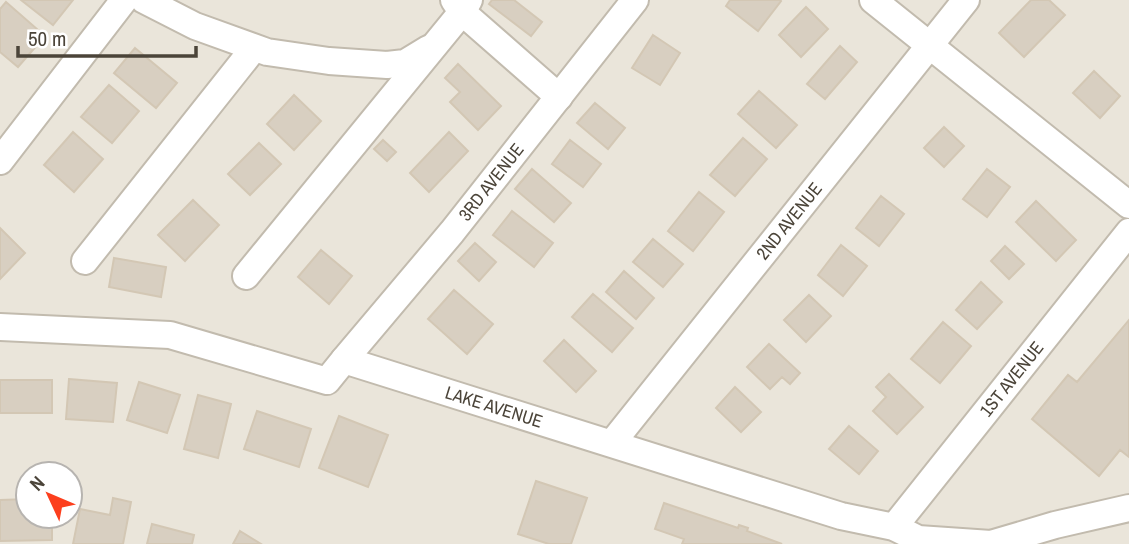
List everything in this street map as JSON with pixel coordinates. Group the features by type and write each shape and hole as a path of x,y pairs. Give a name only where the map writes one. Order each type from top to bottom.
{"street":[{"path":"0,161 124,0"},
{"path":"145,0 195,26 267,52 330,61 387,65 405,63 434,46"},
{"name":"3RD AVENUE","path":"344,360 452,232 635,0"},
{"path":"873,0 1129,205"},
{"name":"2ND AVENUE","path":"612,443 966,0"},
{"path":"246,276 434,46 462,4 559,97"},
{"path":"85,261 254,48"},
{"name":"1ST AVENUE","path":"894,527 1129,232"},
{"path":"0,327 170,335 327,381 344,360"},
{"name":"LAKE AVENUE","path":"344,360 841,516 894,527 918,539 991,544"},
{"path":"991,544 1055,525 1129,509"}],"shaded area":[{"path":"0,0 1129,0 1129,544 0,544"}],"building":[{"path":"21,0 73,0 53,25"},
{"path":"492,0 514,0 542,22 531,36 489,4"},
{"path":"730,0 781,1 758,31 726,6"},
{"path":"1031,0 1049,0 1065,15 1024,57 999,33"},
{"path":"6,2 45,36 18,67 0,52 0,9"},
{"path":"806,7 828,29 801,57 779,35"},
{"path":"653,35 680,53 660,85 632,68"},
{"path":"840,46 857,62 825,99 807,84"},
{"path":"135,48 177,83 156,108 114,73"},
{"path":"458,64 501,106 478,130 450,102 460,92 445,78"},
{"path":"1094,71 1120,96 1100,118 1073,93"},
{"path":"109,85 139,111 112,143 81,117"},
{"path":"759,91 797,125 776,148 738,114"},
{"path":"294,95 321,121 294,150 267,124"},
{"path":"595,103 625,128 608,149 577,123"},
{"path":"944,127 964,146 944,167 924,148"},
{"path":"73,132 103,159 74,192 44,165"},
{"path":"449,132 468,151 429,192 410,173"},
{"path":"743,138 767,159 735,196 710,175"},
{"path":"383,140 396,152 387,161 374,149"},
{"path":"570,140 601,164 583,187 552,164"},
{"path":"259,143 281,164 250,195 228,174"},
{"path":"532,169 571,203 554,222 515,189"},
{"path":"987,169 1010,187 987,217 963,199"},
{"path":"699,192 724,212 693,251 668,231"},
{"path":"881,196 904,214 879,246 856,228"},
{"path":"193,200 219,225 185,261 158,235"},
{"path":"1036,201 1076,240 1056,261 1016,222"},
{"path":"512,211 553,243 534,267 493,235"},
{"path":"0,228 25,253 0,279"},
{"path":"653,239 683,264 663,287 633,262"},
{"path":"475,243 496,262 479,281 458,261"},
{"path":"841,245 867,266 843,296 818,275"},
{"path":"1005,246 1024,264 1009,279 991,261"},
{"path":"321,250 352,276 329,304 298,277"},
{"path":"114,258 166,267 161,297 109,287"},
{"path":"624,271 654,298 636,319 606,292"},
{"path":"981,282 1002,302 977,329 956,310"},
{"path":"454,290 493,324 467,354 428,319"},
{"path":"593,294 633,328 612,352 572,317"},
{"path":"809,295 831,316 806,342 784,320"},
{"path":"1129,320 1129,457 1120,450 1099,476 1032,419 1068,375 1077,382"},
{"path":"943,322 971,346 940,383 911,359"},
{"path":"564,340 596,371 576,392 544,361"},
{"path":"769,344 800,373 790,384 782,377 770,389 747,367"},
{"path":"889,374 923,407 897,434 873,411 886,397 876,387"},
{"path":"69,379 117,383 113,422 66,419"},
{"path":"0,380 52,380 52,413 0,413"},
{"path":"139,382 180,395 167,433 127,420"},
{"path":"735,387 761,412 741,432 716,408"},
{"path":"198,395 231,404 218,458 184,449"},
{"path":"257,411 311,429 299,467 244,449"},
{"path":"339,416 388,435 368,487 319,468"},
{"path":"849,426 878,451 859,474 829,449"},
{"path":"536,481 587,498 571,544 549,544 518,534"},
{"path":"113,498 131,502 123,544 73,544 76,530 84,530 84,510 110,515"},
{"path":"0,500 14,500 14,530 52,530 52,540 0,541"},
{"path":"664,503 738,528 739,525 748,528 747,531 782,544 682,544 684,539 655,529"},
{"path":"152,524 194,535 192,544 147,544"},
{"path":"240,531 261,544 233,544"}]}
